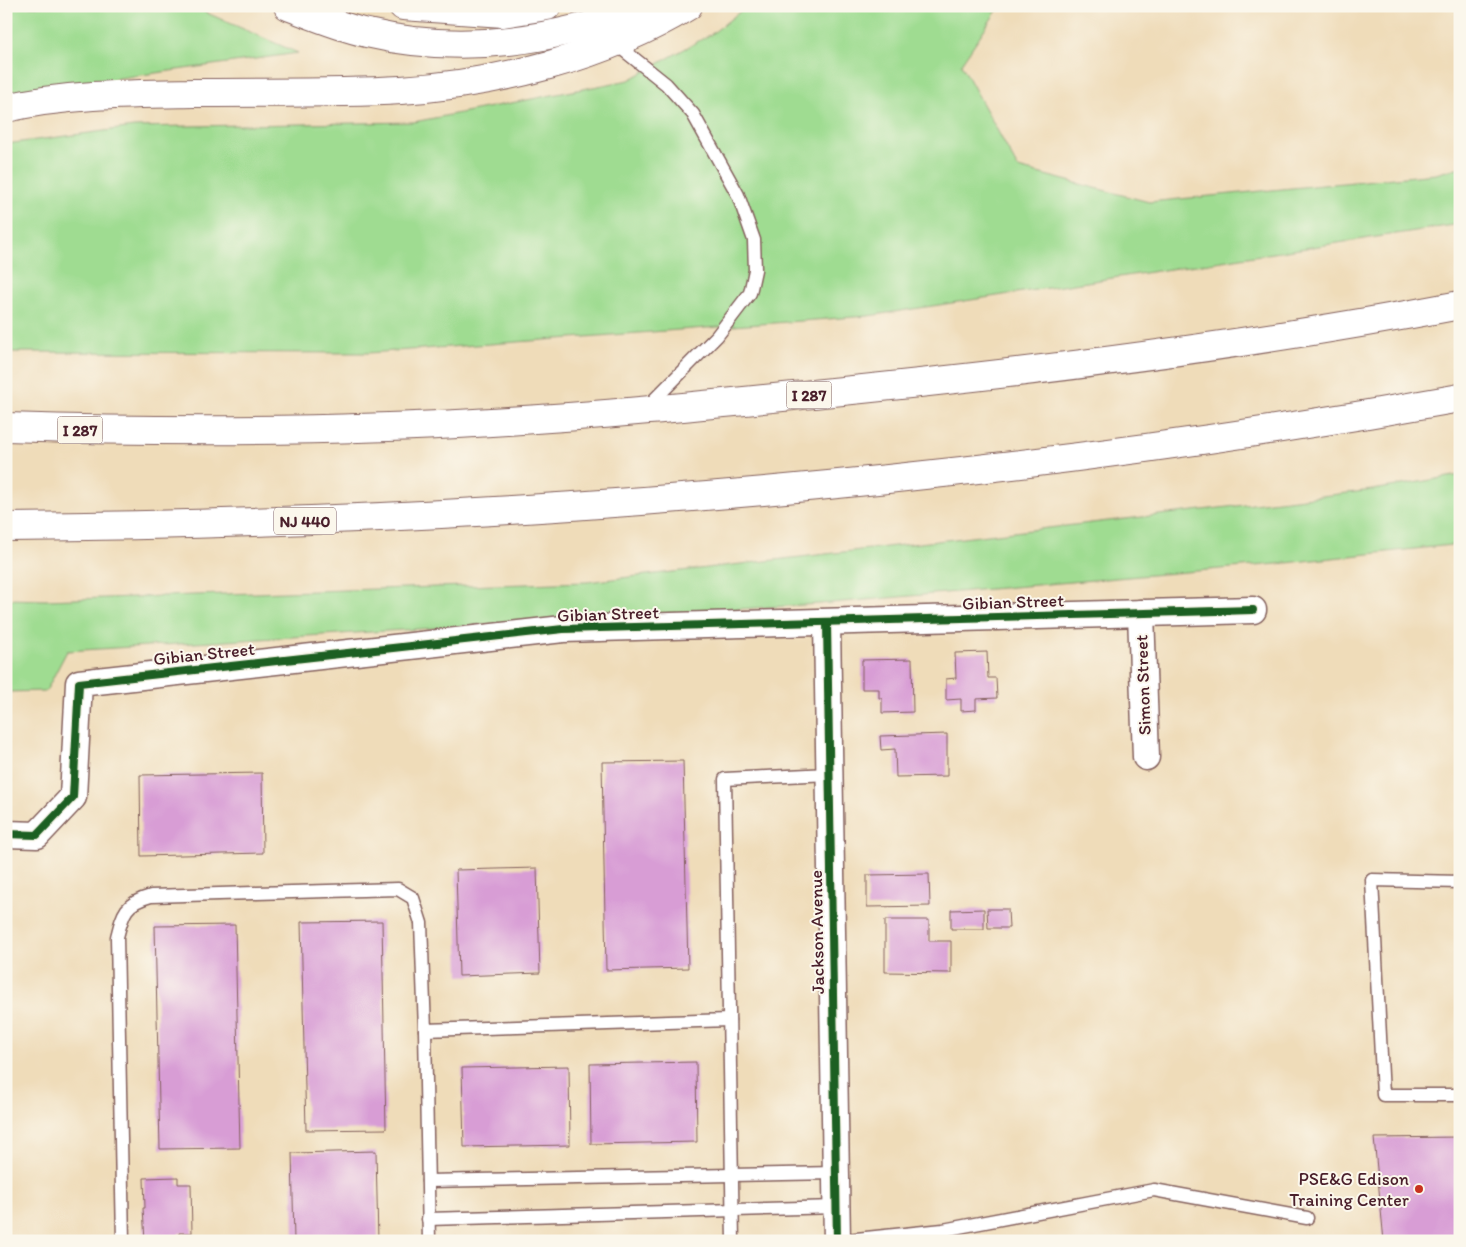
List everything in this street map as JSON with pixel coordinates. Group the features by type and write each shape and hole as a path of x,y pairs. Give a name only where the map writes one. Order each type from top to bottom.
{"highway":[{"path":"288,6 373,35 397,40 473,44 538,38 599,24 650,6"},
{"path":"403,6 503,13 548,6"},
{"path":"6,108 32,102 116,94 402,90 473,81 545,67 616,44 688,6"},
{"name":"I 287","path":"6,427 154,432 368,428 491,422 644,411 997,376 1106,362 1379,321 1460,305"},
{"name":"NJ 440","path":"6,527 350,520 604,504 852,484 1081,457 1356,416 1460,398"}],"street":[{"name":"Gibian Street","path":"6,834 37,835 73,797 79,684 563,629 1253,610"},
{"name":"Simon Street","path":"1141,613 1146,757"},
{"name":"Jackson Avenue","path":"827,623 836,1241"}],"lane":[{"path":"616,44 666,84 693,114 738,195 754,240 755,270 750,293 717,336 644,411"},
{"path":"732,1241 725,779 829,774"},
{"path":"1460,882 1372,880 1382,1095 1460,1095"},
{"path":"123,1241 117,937 123,913 136,900 151,896 398,889 413,898 421,923 425,1030 428,1241"},
{"path":"425,1030 729,1020"},
{"path":"428,1181 836,1173"},
{"path":"836,1241 942,1230 1154,1190 1307,1218"},
{"path":"428,1219 836,1207"}],"green space":[{"path":"6,6 191,6 298,53 6,94"},
{"path":"747,6 1000,6 961,64 1018,168 1149,202 1436,174 1460,167 1460,224 868,316 368,353 6,352 6,144 134,127 414,122 629,80 713,33"},
{"path":"1460,475 1460,544 1277,564 819,604 67,651 46,691 6,692 6,599 45,600 587,582 1373,490"}],"building":[{"path":"987,652 988,678 996,678 997,698 976,699 976,710 961,711 961,699 946,700 946,679 956,678 955,653"},
{"path":"912,659 913,712 882,713 882,698 879,698 879,689 862,689 862,660"},
{"path":"947,734 947,776 896,777 895,749 881,750 880,736"},
{"path":"683,761 688,968 606,970 602,762"},
{"path":"262,773 263,853 141,856 140,775"},
{"path":"537,868 540,973 459,976 456,870"},
{"path":"929,874 930,906 867,907 867,875"},
{"path":"984,909 984,929 951,929 951,910"},
{"path":"987,909 1008,909 1009,928 988,928"},
{"path":"885,920 929,920 929,941 951,941 951,973 885,972"},
{"path":"382,921 386,1129 306,1130 301,922"},
{"path":"235,925 240,1148 160,1149 155,926"},
{"path":"696,1062 697,1142 591,1144 590,1064"},
{"path":"569,1066 570,1145 464,1147 462,1068"},
{"name":"PSE&G Edison Training Center","path":"1460,1137 1460,1241 1384,1241 1374,1138"},
{"path":"376,1151 378,1241 294,1241 292,1153"},
{"path":"178,1177 178,1184 191,1184 192,1233 179,1233 179,1241 145,1241 144,1178"}],"cycle path":[{"path":"6,834 37,835 73,797 79,683 563,629 1253,610"},
{"path":"827,623 837,1241"}],"place":[{"name":"PSE&G Edison Training Center","path":"1419,1189"}]}
